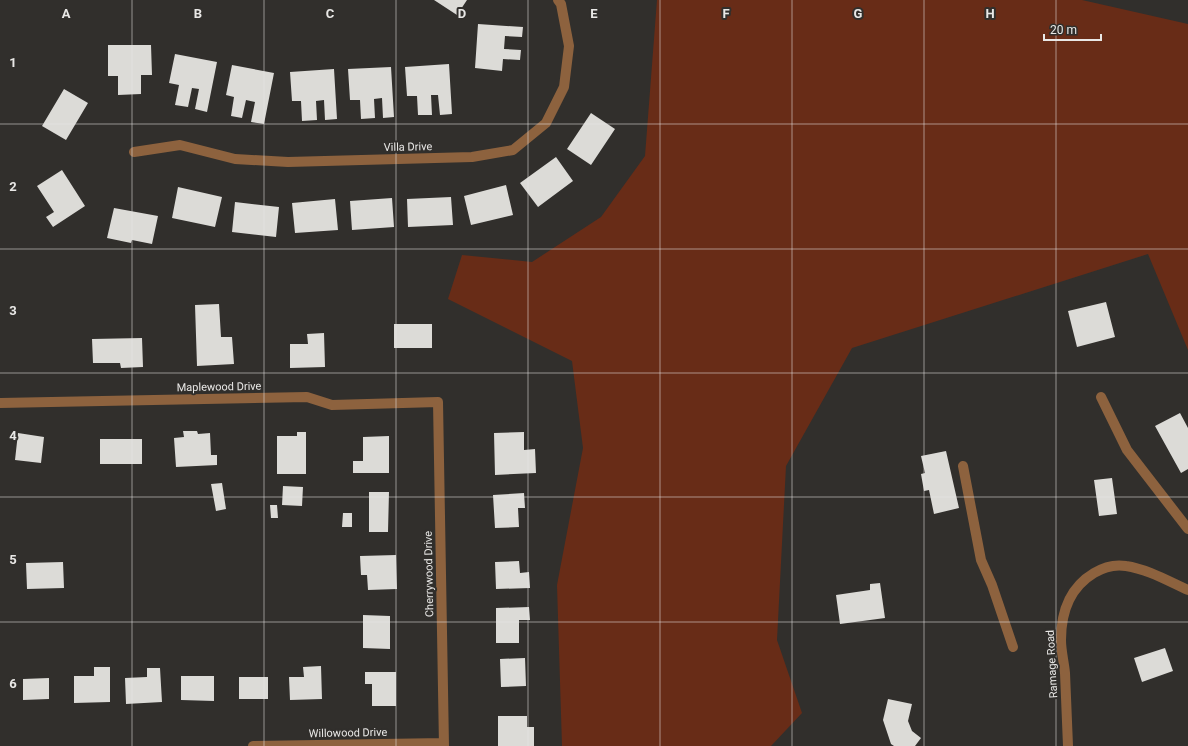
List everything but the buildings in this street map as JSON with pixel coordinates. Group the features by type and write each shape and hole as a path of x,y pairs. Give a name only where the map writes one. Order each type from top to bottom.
{"street":[{"name":"Villa Drive","path":"134,152 180,145 235,159 288,162 472,158 513,150 546,123 564,87 569,46 561,4 558,0"},
{"path":"1101,397 1127,450 1188,529"},
{"name":"Maplewood Drive","path":"0,403 307,398 332,405 438,402"},
{"name":"Cherrywood Drive","path":"438,402 444,745"},
{"path":"963,466 981,560 992,585 1013,647"},
{"name":"Ramage Road","path":"1068,746 1064,663 1061,640 1064,611 1072,593 1083,579 1101,569 1114,565 1125,565 1140,569 1188,590"},
{"name":"Willowood Drive","path":"253,746 444,745"}],"shaded area":[{"path":"657,0 1082,0 1188,24 1188,350 1148,254 852,348 786,466 777,640 802,713 771,746 562,746 557,585 583,448 572,361 448,299 462,255 532,262 601,217 645,156"}]}
